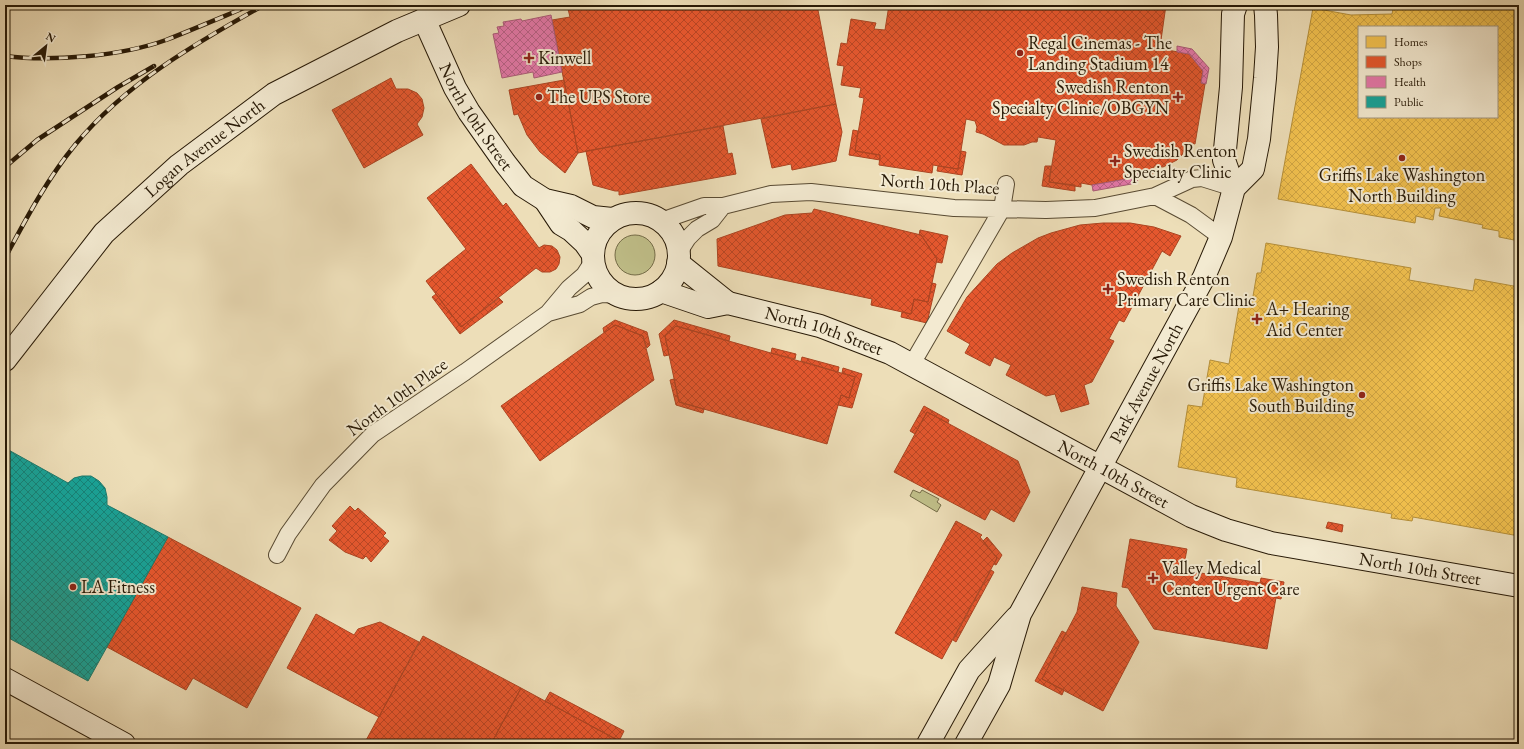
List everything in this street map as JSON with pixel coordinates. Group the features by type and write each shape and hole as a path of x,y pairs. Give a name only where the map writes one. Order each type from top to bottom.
{"street":[{"name":"Logan Avenue North","path":"5,360 104,233 179,165 274,94 424,19 459,5"},
{"path":"1236,5 1233,14 1231,87 1224,160 1234,188 1253,169 1259,139 1266,70 1265,5"},
{"name":"North 10th Street","path":"424,19 455,88 469,112 505,163 524,186 545,200 571,206 593,217 612,219"},
{"name":"North 10th Place","path":"661,221 704,206 723,206 771,194 811,192 954,208 1046,210 1095,208 1155,196 1192,179 1202,178 1234,188"},
{"path":"912,364 1002,209 1006,184"},
{"name":"Park Avenue North","path":"966,744 999,685 1020,614 1204,277 1221,237 1234,188"},
{"path":"1155,196 1191,215 1221,237"},
{"name":"North 10th Street","path":"545,200 561,224 571,230 585,243 593,257"},
{"path":"678,257 688,238 697,229 712,220 723,206"},
{"path":"637,212 650,215 661,221 670,229 676,240 678,257 675,274 661,291 651,296 629,298 618,295 608,288 594,269 593,257 595,240 602,228 612,219 624,214 637,212"},
{"name":"North 10th Place","path":"277,555 288,534 323,485 374,434 548,313 569,288 584,275 593,257"},
{"name":"North 10th Street","path":"678,257 728,303"},
{"name":"North 10th Street","path":"661,291 708,307 728,303 820,326 890,353 1191,516 1226,530 1259,540 1519,586"},
{"name":"North 10th Place","path":"548,313 580,304 591,297 602,294 618,295"},
{"name":"Park Avenue North","path":"928,744 969,670 1020,614"},
{"path":"5,679 124,744"}],"shaded area":[{"path":"635,235 649,241 655,255 649,269 635,275 621,269 615,255 621,241"},
{"path":"913,490 920,493 922,490 939,499 937,502 941,505 937,512 910,496"}],"building: Homes":[{"name":"Griffis Lake Washington North Building","path":"1394,5 1519,5 1519,241 1499,237 1499,231 1482,228 1483,225 1439,216 1441,208 1435,208 1433,220 1416,216 1415,223 1278,199 1313,8 1351,15 1392,14"},
{"name":"Griffis Lake Washington South Building","path":"1266,243 1411,268 1409,280 1473,291 1475,279 1519,287 1519,536 1413,517 1412,521 1391,518 1392,514 1236,487 1237,478 1178,467 1188,405 1202,407 1210,360 1229,364 1240,300 1252,302 1257,273 1261,273"}],"building: Shops":[{"path":"567,5 817,5 836,104 578,153 552,20 570,17"},
{"path":"889,5 1110,5 1121,7 1122,5 1166,5 1161,40 1163,41 1162,49 1189,54 1203,71 1201,83 1205,84 1195,144 1187,142 1182,155 1177,160 1163,167 1154,166 1153,174 1133,171 1132,178 1092,185 1081,183 1081,187 1049,182 1056,140 1038,137 1037,142 1024,145 1004,145 976,132 977,127 975,121 966,119 958,169 933,165 932,173 879,165 880,155 855,151 864,98 859,97 861,88 841,85 844,66 837,65 841,43 847,44 851,19 876,23 874,29 885,30"},
{"path":"391,78 396,89 408,89 417,93 422,99 424,108 422,117 417,124 423,135 364,168 332,110"},
{"path":"564,80 578,153 565,173 540,152 527,135 518,114 514,115 509,90"},
{"path":"836,104 842,132 836,161 792,170 791,164 772,168 761,119"},
{"path":"723,126 728,154 732,153 736,174 619,195 619,191 593,185 586,151"},
{"path":"853,130 858,131 855,151 880,155 880,160 849,155"},
{"path":"961,151 966,152 962,175 937,171 938,166 958,169"},
{"path":"471,164 503,206 506,203 539,248 544,245 552,246 557,250 560,257 559,264 556,269 550,272 542,272 536,268 461,327 426,281 466,249 427,198"},
{"path":"1045,166 1051,166 1049,182 1075,185 1075,191 1042,186"},
{"path":"814,209 921,235 937,259 928,302 914,299 911,314 871,305 872,299 718,266 717,239 785,215 812,213"},
{"path":"1130,223 1154,227 1181,236 1170,256 1162,251 1124,322 1119,320 1109,339 1114,341 1092,382 1084,385 1089,404 1061,412 1055,394 1046,396 1006,375 1011,365 994,357 990,366 965,353 970,344 947,331 967,297 997,264 1012,253 1038,238 1051,233 1080,225"},
{"path":"920,230 948,236 942,263 936,262 937,259 921,235 919,235"},
{"path":"932,283 936,284 927,323 901,317 902,312 911,314 914,299 928,302"},
{"path":"436,294 461,327 499,298 503,302 460,334 432,297"},
{"path":"615,320 647,332 650,345 647,348 643,336 615,325 604,333 603,328"},
{"path":"674,320 730,336 729,341 676,326 665,336 669,355 664,356 659,334"},
{"path":"615,325 643,336 654,380 540,461 501,406"},
{"path":"676,326 855,377 849,398 841,395 827,444 679,402 665,336"},
{"path":"772,348 796,354 795,359 771,353"},
{"path":"802,357 839,367 838,372 801,361"},
{"path":"843,368 862,374 852,408 838,405 841,395 849,398 855,377 842,373"},
{"path":"674,379 679,402 704,409 703,413 676,405 670,380"},
{"path":"924,406 949,420 948,423 927,412 915,434 910,431"},
{"path":"927,412 1018,461 1030,492 1014,522 991,509 985,520 894,472"},
{"path":"350,506 355,511 358,508 386,533 383,536 389,541 371,562 366,556 363,559 345,552 329,540 337,531 332,526"},
{"path":"956,521 982,535 980,537 997,558 942,659 895,633"},
{"path":"1328,522 1343,525 1342,532 1326,528"},
{"path":"168,537 301,608 247,708 193,678 186,690 107,647"},
{"path":"987,537 1002,555 996,565 994,564 997,558 983,541"},
{"path":"1130,539 1187,549 1183,570 1278,586 1267,649 1154,629 1128,588 1122,587"},
{"path":"991,570 994,572 956,642 953,640"},
{"path":"1261,578 1284,582 1281,599 1276,598 1278,586 1260,583"},
{"path":"1082,587 1117,593 1116,606 1139,642 1103,711 1042,679 1077,612"},
{"path":"316,614 354,635 358,629 380,622 419,642 379,717 287,668"},
{"path":"1062,631 1066,633 1042,679 1064,690 1062,695 1035,681"},
{"path":"423,636 521,688 491,744 364,744"},
{"path":"521,688 545,701 625,744 491,744"},
{"path":"550,692 624,731 619,741 545,701"}],"building: Health":[{"name":"Kinwell","path":"551,15 562,72 534,78 533,72 502,78 493,34 499,33 497,27 504,26 503,22 521,19 522,21"},
{"path":"1177,46 1192,49 1209,68 1206,84 1201,83 1203,71 1189,54 1177,52"},
{"path":"1133,171 1138,172 1137,183 1093,191 1092,185 1132,178"}],"building: Public":[{"name":"LA Fitness","path":"5,448 68,483 74,478 91,476 99,481 105,488 107,505 168,537 88,681 5,636"}],"railway":[{"path":"5,56 23,58 65,58 108,54 129,50 166,40 251,5"},
{"path":"5,258 37,200 55,172 75,145 116,102 163,66 213,34 264,5"},
{"path":"5,167 37,140 118,87 154,66"}],"place":[{"name":"Regal Cinemas - The Landing Stadium 14","path":"1020,53"},
{"name":"Kinwell","path":"529,58"},
{"name":"The UPS Store","path":"539,97"},
{"name":"Swedish Renton Specialty Clinic/OBGYN","path":"1178,97"},
{"name":"Griffis Lake Washington North Building","path":"1402,158"},
{"name":"Swedish Renton Specialty Clinic","path":"1115,161"},
{"name":"Swedish Renton Primary Care Clinic","path":"1108,289"},
{"name":"A+ Hearing Aid Center","path":"1257,319"},
{"name":"Griffis Lake Washington South Building","path":"1362,395"},
{"name":"Valley Medical Center Urgent Care","path":"1153,578"},
{"name":"LA Fitness","path":"73,587"}]}
